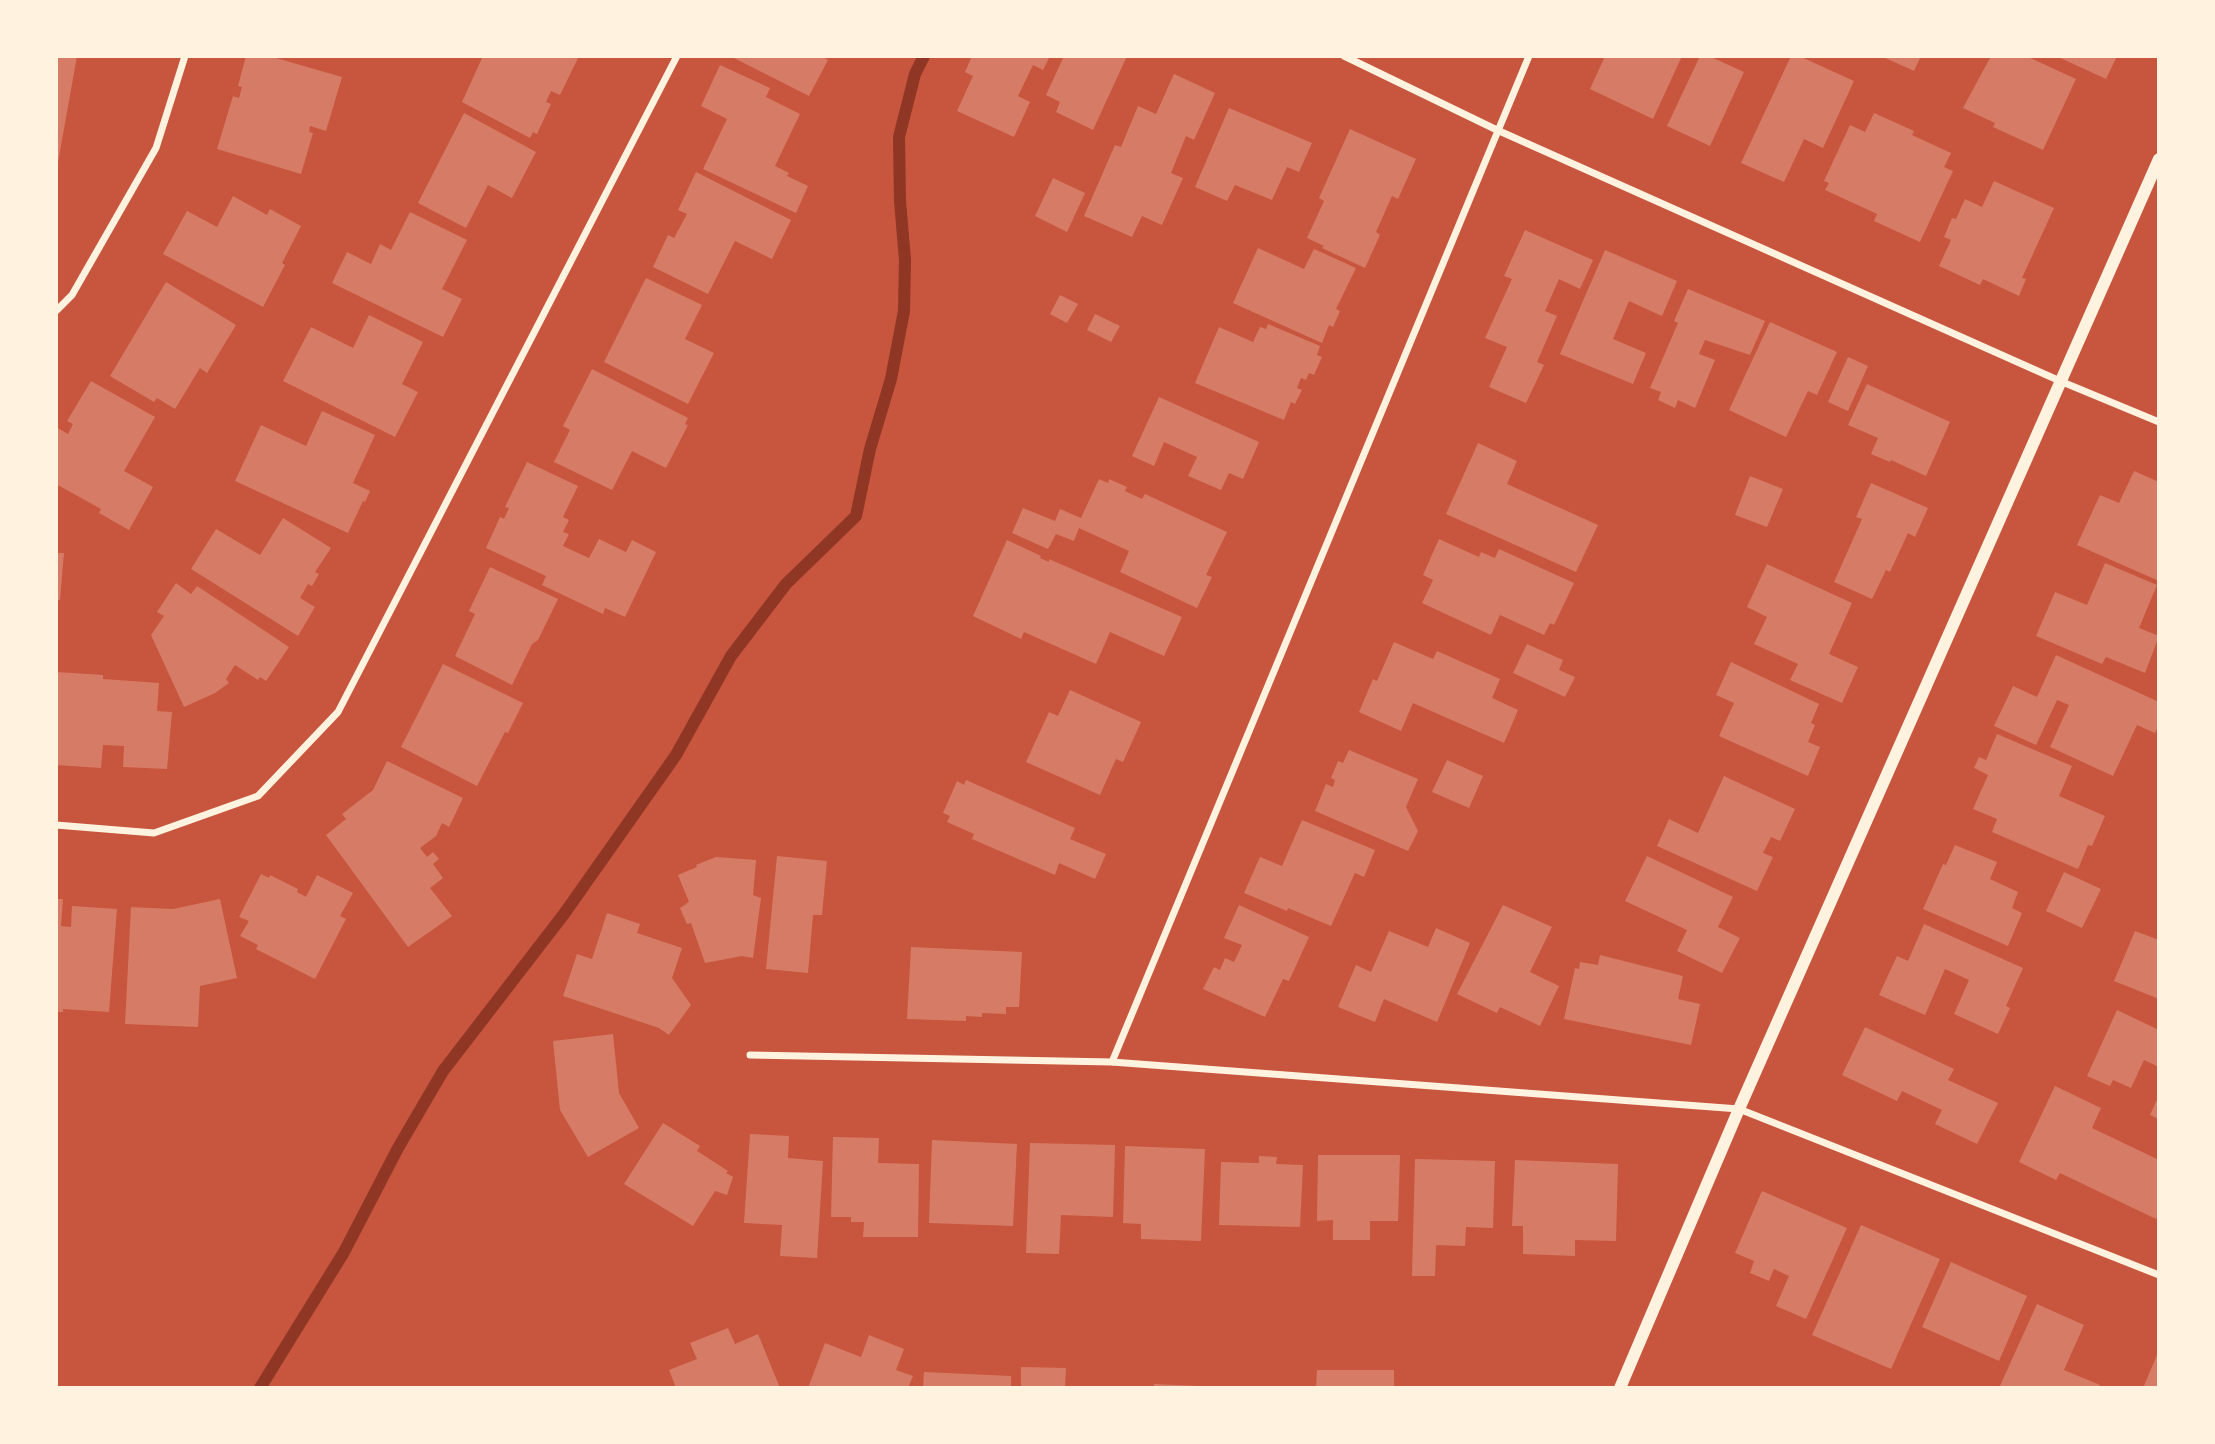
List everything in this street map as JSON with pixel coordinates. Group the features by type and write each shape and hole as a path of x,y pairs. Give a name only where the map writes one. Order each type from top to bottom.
{"street":[{"path":"56,311 72,295 156,148 185,56"},
{"path":"56,825 154,833 258,796 338,712 677,56"},
{"path":"1344,56 1497,130 2060,381 2159,422"},
{"path":"1112,1062 1529,56"},
{"path":"1620,1388 1740,1109 2159,159"},
{"path":"750,1055 1112,1062 1740,1109 2159,1275"}],"building":[{"path":"56,56 77,56 57,168 56,168"},
{"path":"246,56 269,56 342,77 326,131 310,126 309,132 313,133 301,174 217,149 233,96 239,98 242,87 238,86"},
{"path":"483,56 579,56 560,95 551,91 546,102 551,104 537,134 533,132 530,138 462,102"},
{"path":"730,56 822,56 828,60 809,96"},
{"path":"972,56 1050,56 1043,70 1033,65 1018,96 1030,102 1014,137 957,111 973,76 965,72"},
{"path":"1064,56 1127,56 1093,130 1056,112 1060,102 1046,95"},
{"path":"1605,56 1682,56 1653,119 1590,89"},
{"path":"1700,56 1709,56 1744,72 1710,146 1667,126"},
{"path":"1791,56 1799,56 1854,81 1823,148 1804,139 1784,182 1741,163"},
{"path":"1881,56 1921,56 1914,71"},
{"path":"1991,56 2026,56 2076,79 2043,150 1993,127 1995,123 1963,108"},
{"path":"2056,56 2117,56 2106,79"},
{"path":"720,65 770,88 766,97 800,114 775,166 789,173 787,176 808,186 796,213 703,169 727,119 701,106"},
{"path":"1174,74 1215,93 1194,140 1186,136 1171,173 1183,178 1162,225 1142,216 1132,237 1084,216 1115,145 1121,147 1138,106 1156,114"},
{"path":"1229,108 1312,143 1299,172 1287,167 1272,200 1235,185 1227,201 1195,187"},
{"path":"464,113 536,152 512,198 488,185 466,228 418,203"},
{"path":"1874,113 1914,131 1912,135 1951,153 1944,167 1953,171 1920,242 1874,221 1877,214 1825,190 1829,183 1824,181 1850,125 1865,132"},
{"path":"1350,129 1416,159 1398,199 1392,196 1376,232 1380,235 1365,268 1307,238 1324,201 1319,198"},
{"path":"696,172 791,220 772,259 735,241 708,294 653,267 668,235 674,238 687,214 678,210"},
{"path":"1053,178 1085,193 1067,232 1035,216"},
{"path":"1994,181 2054,208 2022,278 2026,279 2019,296 1983,279 1980,285 1939,266 1951,240 1944,237 1952,218 1956,219 1965,199 1982,207"},
{"path":"233,196 267,215 270,209 301,226 263,307 163,254 187,211 217,227"},
{"path":"410,212 467,240 442,289 462,299 443,337 332,283 347,252 371,264 380,244 391,250"},
{"path":"1525,230 1593,260 1580,289 1559,279 1545,311 1557,316 1537,362 1544,365 1526,403 1489,387 1507,347 1485,338 1512,279 1504,276"},
{"path":"1258,248 1304,269 1314,249 1356,268 1336,309 1340,311 1333,327 1329,325 1322,343 1233,303"},
{"path":"1605,250 1677,281 1662,316 1629,301 1613,339 1646,353 1633,384 1560,354"},
{"path":"646,278 702,305 685,339 714,353 688,404 604,362"},
{"path":"166,282 236,325 207,373 200,368 175,409 157,398 154,402 110,376"},
{"path":"1688,289 1765,321 1750,355 1705,340 1699,354 1715,360 1695,408 1678,400 1675,408 1658,400 1661,392 1650,388 1678,323 1674,321"},
{"path":"1060,295 1078,304 1067,323 1050,314"},
{"path":"1095,314 1120,326 1111,342 1087,330"},
{"path":"369,315 423,342 402,384 418,392 395,437 283,381 311,327 353,348"},
{"path":"1770,322 1837,352 1817,395 1808,391 1786,437 1729,410"},
{"path":"1268,324 1320,346 1317,355 1322,357 1314,375 1309,373 1306,380 1301,378 1297,388 1302,390 1295,404 1291,402 1284,420 1195,383 1219,327 1253,342 1260,327 1266,329"},
{"path":"1848,357 1868,366 1848,411 1828,402"},
{"path":"592,369 688,418 685,424 688,425 666,468 632,451 612,490 554,462 570,430 563,426"},
{"path":"91,381 155,417 124,471 153,487 129,530 99,513 101,509 56,484 56,427 68,434 73,424 67,421"},
{"path":"1867,384 1950,422 1926,476 1871,454 1878,438 1848,425"},
{"path":"1159,397 1259,442 1243,479 1229,473 1221,490 1188,476 1197,457 1164,442 1154,466 1132,456"},
{"path":"322,411 375,435 353,483 370,491 348,533 235,481 261,425 306,446"},
{"path":"1478,443 1517,461 1507,484 1598,525 1576,572 1446,514"},
{"path":"527,462 578,486 563,517 569,520 563,532 569,534 563,546 589,558 599,539 626,552 632,540 656,552 625,617 605,608 603,614 542,585 546,576 486,548 500,517 504,519 509,508 505,507"},
{"path":"2134,471 2159,482 2159,581 2077,545 2100,495 2119,503"},
{"path":"1750,476 1783,489 1767,527 1735,515"},
{"path":"1099,479 1108,483 1109,479 1127,487 1125,491 1142,499 1145,494 1227,532 1206,575 1212,577 1197,608 1120,572 1129,551 1079,528 1074,541 1056,534 1048,549 1012,533 1023,508 1055,521 1060,509 1081,518"},
{"path":"1871,483 1928,508 1915,537 1908,533 1890,572 1886,570 1872,599 1834,582 1862,519 1856,517"},
{"path":"283,518 331,548 315,572 319,574 312,586 308,584 300,598 315,607 298,636 191,569 216,529 260,555"},
{"path":"1439,539 1479,557 1481,552 1495,558 1499,549 1574,583 1554,625 1550,623 1544,635 1500,615 1491,635 1422,603 1433,580 1423,575"},
{"path":"1007,540 1049,562 1049,559 1182,617 1164,656 1110,632 1096,664 1024,632 1021,639 973,616"},
{"path":"56,553 64,553 60,600 56,600"},
{"path":"2105,563 2157,585 2139,628 2159,636 2145,673 2106,657 2102,664 2036,636 2055,592 2087,605"},
{"path":"1767,564 1852,603 1829,654 1858,667 1842,703 1790,680 1798,664 1754,644 1767,617 1747,607"},
{"path":"490,567 558,599 512,685 455,656 475,614 469,611"},
{"path":"176,583 191,594 197,586 289,647 266,681 260,677 258,680 235,665 226,679 229,683 215,693 184,707 151,635 164,616 157,612"},
{"path":"1394,642 1433,659 1437,651 1500,679 1492,698 1518,710 1504,743 1413,703 1401,731 1359,712 1373,679 1377,681"},
{"path":"1527,644 1563,660 1559,670 1575,677 1565,697 1513,673"},
{"path":"2056,655 2159,702 2159,725 2155,733 2137,725 2113,776 2050,747 2069,705 2057,700 2036,745 1994,726 2013,686 2037,697"},
{"path":"1731,662 1819,704 1811,723 1815,725 1808,742 1820,747 1808,776 1719,736 1734,703 1716,695"},
{"path":"443,664 523,703 477,786 401,747"},
{"path":"57,672 159,683 157,711 172,712 167,769 123,767 124,746 103,745 101,768 56,765"},
{"path":"1070,690 1141,722 1123,762 1116,759 1100,795 1026,762 1049,712 1058,716"},
{"path":"1997,734 2072,766 2059,796 2105,816 2078,869 1992,832 1997,819 1973,809 1988,775 1974,768 1979,757 1986,760"},
{"path":"1349,750 1418,779 1406,807 1418,831 1408,851 1315,811 1326,784 1333,787 1335,780 1331,778 1338,761 1343,763"},
{"path":"1447,760 1483,776 1469,808 1432,792"},
{"path":"387,761 463,798 449,827 442,823 436,836 420,848 427,857 433,852 439,859 433,864 443,878 430,888 452,916 408,947 326,835 346,819 342,814 373,790"},
{"path":"1724,776 1795,809 1780,841 1771,837 1763,853 1773,857 1757,891 1657,846 1669,819 1698,833"},
{"path":"966,780 1075,828 1070,839 1106,854 1095,879 1059,863 1055,875 972,839 974,834 947,822 950,816 943,813 957,781 964,785"},
{"path":"1302,820 1375,850 1364,877 1355,873 1331,926 1244,893 1260,857 1282,866"},
{"path":"1955,845 1997,862 1990,879 2018,892 2012,908 2022,913 2008,946 1923,909 1943,864 1946,865"},
{"path":"777,856 827,861 822,915 813,915 808,973 766,969"},
{"path":"1647,856 1733,897 1718,927 1740,938 1722,973 1677,951 1687,930 1625,901"},
{"path":"716,857 756,860 753,895 761,898 753,958 742,956 705,963 691,923 687,924 680,908 689,902 678,875"},
{"path":"2064,872 2101,889 2082,928 2046,911"},
{"path":"261,874 269,878 270,875 298,889 297,892 306,897 317,875 353,893 340,916 346,919 315,979 256,949 258,945 240,936 249,921 239,917"},
{"path":"56,899 63,899 61,926 71,927 72,906 117,909 109,1012 63,1009 63,1012 56,1012"},
{"path":"220,899 237,978 200,986 198,1027 125,1024 131,907 173,909"},
{"path":"1239,905 1309,937 1289,981 1283,979 1265,1017 1203,989 1214,967 1220,970 1225,958 1234,962 1242,945 1224,938"},
{"path":"1503,905 1552,927 1530,972 1559,986 1540,1026 1500,1007 1497,1013 1457,994"},
{"path":"607,913 640,924 637,933 682,948 672,978 691,1005 669,1035 659,1028 563,996 577,954 592,959"},
{"path":"1924,924 2023,968 2006,1006 2010,1008 1998,1034 1954,1014 1969,980 1945,969 1925,1015 1879,995 1897,956 1908,961"},
{"path":"1436,928 1470,943 1437,1022 1384,999 1375,1022 1338,1007 1356,965 1371,972 1389,931 1428,947"},
{"path":"2135,931 2159,940 2159,999 2114,981"},
{"path":"911,947 1022,952 1019,1007 1006,1007 1006,1014 982,1013 982,1017 966,1016 966,1021 907,1019"},
{"path":"1600,955 1683,976 1678,999 1700,1004 1691,1045 1564,1019 1575,968 1579,969 1580,962 1598,965"},
{"path":"2117,1010 2159,1030 2159,1067 2144,1060 2131,1088 2113,1080 2110,1086 2087,1076"},
{"path":"1865,1027 1954,1069 1948,1080 1998,1103 1977,1144 1935,1124 1942,1110 1902,1091 1897,1101 1842,1075"},
{"path":"613,1034 619,1093 639,1128 588,1157 560,1110 553,1041"},
{"path":"2055,1086 2101,1108 2092,1128 2159,1160 2159,1213 2156,1219 2060,1173 2056,1180 2019,1162"},
{"path":"2159,1095 2159,1119 2150,1115"},
{"path":"663,1123 700,1146 697,1151 733,1177 727,1195 715,1191 693,1226 624,1184"},
{"path":"750,1134 789,1136 788,1158 823,1161 817,1258 780,1256 782,1225 744,1223"},
{"path":"833,1137 879,1138 878,1163 919,1164 918,1237 863,1237 864,1222 851,1222 851,1217 831,1217"},
{"path":"932,1140 1017,1144 1013,1226 929,1223"},
{"path":"1030,1143 1115,1145 1113,1217 1061,1215 1059,1254 1026,1253"},
{"path":"1125,1146 1205,1149 1201,1241 1141,1239 1141,1224 1123,1223"},
{"path":"1318,1155 1400,1155 1398,1221 1370,1221 1370,1240 1333,1240 1333,1220 1317,1221"},
{"path":"1259,1156 1277,1157 1276,1164 1303,1165 1300,1227 1219,1225 1221,1162 1259,1163"},
{"path":"1415,1159 1495,1161 1493,1228 1466,1227 1465,1246 1436,1245 1435,1276 1412,1276"},
{"path":"1515,1160 1618,1164 1616,1241 1575,1240 1575,1256 1523,1254 1523,1226 1512,1226"},
{"path":"1762,1191 1847,1228 1806,1319 1776,1306 1789,1276 1774,1269 1769,1281 1750,1273 1754,1261 1735,1253"},
{"path":"1861,1225 1940,1259 1891,1369 1812,1335"},
{"path":"1951,1262 2027,1296 1999,1361 1922,1327"},
{"path":"2037,1304 2084,1325 2064,1370 2100,1385 2098,1388 1999,1388"},
{"path":"728,1328 735,1344 758,1334 780,1388 676,1388 669,1370 697,1359 690,1343"},
{"path":"869,1335 904,1349 896,1370 913,1376 908,1388 808,1388 825,1343 861,1357"},
{"path":"2157,1355 2159,1388 2143,1388"},
{"path":"1021,1367 1066,1368 1065,1388 1021,1388"},
{"path":"1317,1370 1394,1370 1394,1388 1316,1388"},
{"path":"924,1372 1011,1376 1011,1388 923,1388"},
{"path":"1154,1384 1200,1386 1200,1388 1154,1388"}],"waterway":[{"path":"260,1388 344,1252 398,1148 443,1071 564,914 676,755 731,656 786,584 856,516 870,449 891,379 904,311 905,260 900,201 899,137 915,74 924,56"}]}
